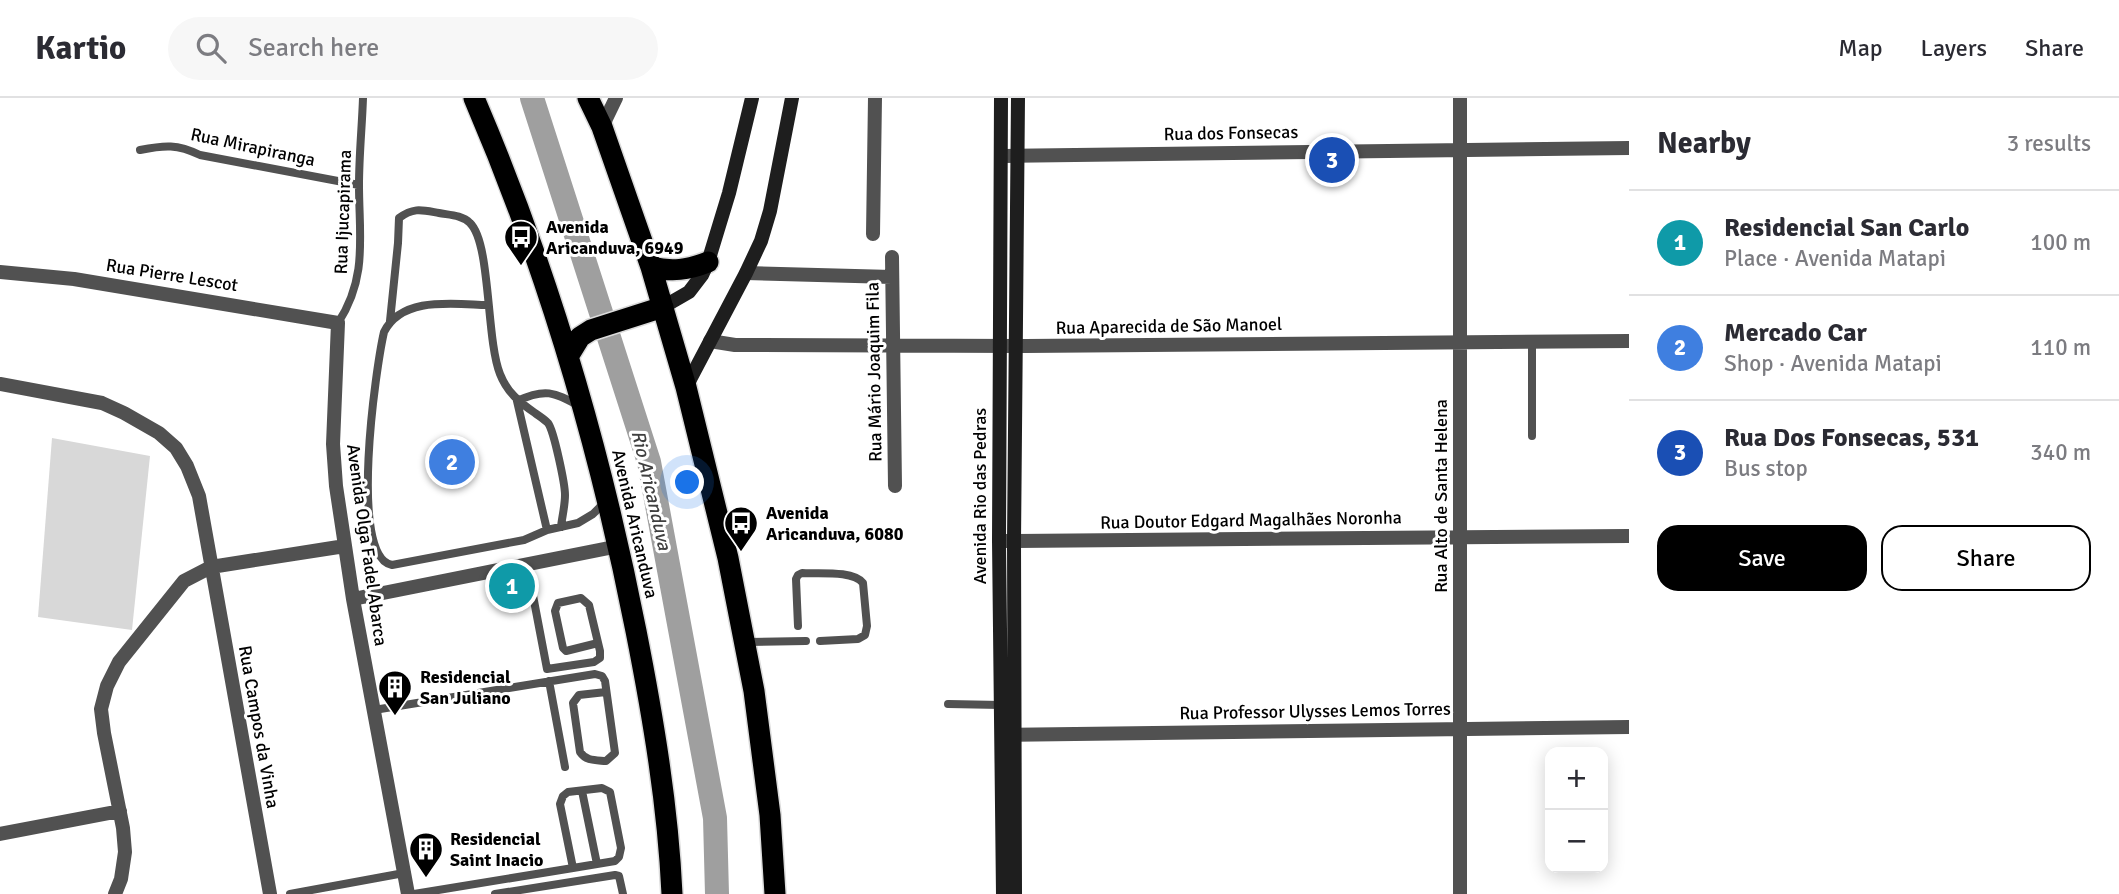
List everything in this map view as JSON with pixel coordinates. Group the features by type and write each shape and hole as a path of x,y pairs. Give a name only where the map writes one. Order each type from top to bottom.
{"highway":[{"name":"Avenida Aricanduva","path":"474,98 499,156 552,301 569,355 619,546 650,703 672,894"},
{"path":"588,98 602,127 651,267 686,387 728,558 754,691 770,815 775,894"},
{"path":"651,267 682,270 708,262"},
{"path":"569,355 580,337 592,330 663,307"}],"main road":[{"path":"663,307 689,292 708,262 729,193 752,98"},
{"path":"686,387 761,241 770,211 792,98"},
{"name":"Avenida Rio das Pedras","path":"1001,98 1000,346 1008,705 1003,894"},
{"name":"Avenida Rio das Pedras","path":"1006,541 1015,346 1018,98"},
{"name":"Avenida Rio das Pedras","path":"1008,735 1015,894"}],"street":[{"path":"602,127 616,98"},
{"path":"873,234 875,98"},
{"name":"Rua Alto de Santa Helena","path":"1460,98 1461,894"},
{"name":"Rua dos Fonsecas","path":"1001,156 1629,148"},
{"name":"Rua Mário Joaquim Fila","path":"892,257 895,486"},
{"name":"Rua Pierre Lescot","path":"0,272 74,279 338,323"},
{"path":"746,274 892,276"},
{"name":"Avenida Olga Fadel Abarca","path":"338,323 333,444 336,486 353,599 408,894"},
{"name":"Rua Aparecida de São Manoel","path":"710,341 735,345 893,346 1629,341"},
{"path":"0,384 102,403 159,433 176,447 199,496 211,567"},
{"name":"Rua Doutor Edgard Magalhães Noronha","path":"1006,541 1629,536"},
{"path":"115,894 121,879 125,852 101,709 107,685 119,662 184,581 211,567 345,546"},
{"path":"353,599 619,546"},
{"name":"Rua Campos da Vinha","path":"211,567 270,894"},
{"name":"Rua Professor Ulysses Lemos Torres","path":"1008,735 1629,727"},
{"path":"0,834 120,811"}],"lane":[{"name":"Rua Ijucapirama","path":"338,323 351,302 360,263 359,185 363,98"},
{"name":"Rua Mirapiranga","path":"140,150 164,145 185,148 200,155 359,185"},
{"path":"561,527 565,489 552,431 546,421 517,401 499,372 477,232 469,222 459,216 408,211 399,218 390,321 380,350 371,411 368,458 370,518 381,560 392,565 524,540 547,530 561,527 585,520 607,500"},
{"path":"390,321 412,308 435,304 487,305"},
{"path":"1532,342 1532,436"},
{"path":"517,401 540,392 551,392 583,408"},
{"path":"517,401 547,530"},
{"path":"527,564 547,669 594,662 600,658 598,643 589,605 581,598 558,603 555,611 563,648 569,652 598,643"},
{"path":"744,642 802,641 798,628 798,575 802,573 859,577 863,583 867,626 865,635 858,639 820,641"},
{"path":"374,710 595,674 602,676 605,681 607,692 615,753 606,761 590,760 580,752 573,703 579,695 607,692"},
{"path":"549,681 565,767"},
{"path":"948,704 1008,705"},
{"path":"414,894 573,868 615,861 619,858 621,848 610,792 602,788 568,792 560,804 573,868"},
{"path":"582,791 597,864"},
{"path":"290,894 404,873"},
{"path":"495,894 615,875 619,876 623,894"}],"shaded area":[{"path":"52,438 150,456 132,630 38,617"}],"waterway":[{"name":"Rio Aricanduva","path":"532,98 649,462 715,818 717,894"}],"place":[{"name":"Rua Dos Fonsecas, 531","path":"1332,160"},
{"name":"Avenida Aricanduva, 6949","path":"521,267"},
{"name":"Mercado Car","path":"452,462"},
{"name":"Avenida Aricanduva, 6080","path":"741,553"},
{"name":"Residencial San Carlo","path":"512,586"},
{"name":"Residencial San Juliano","path":"395,717"},
{"name":"Residencial Saint Inacio","path":"426,879"}]}
